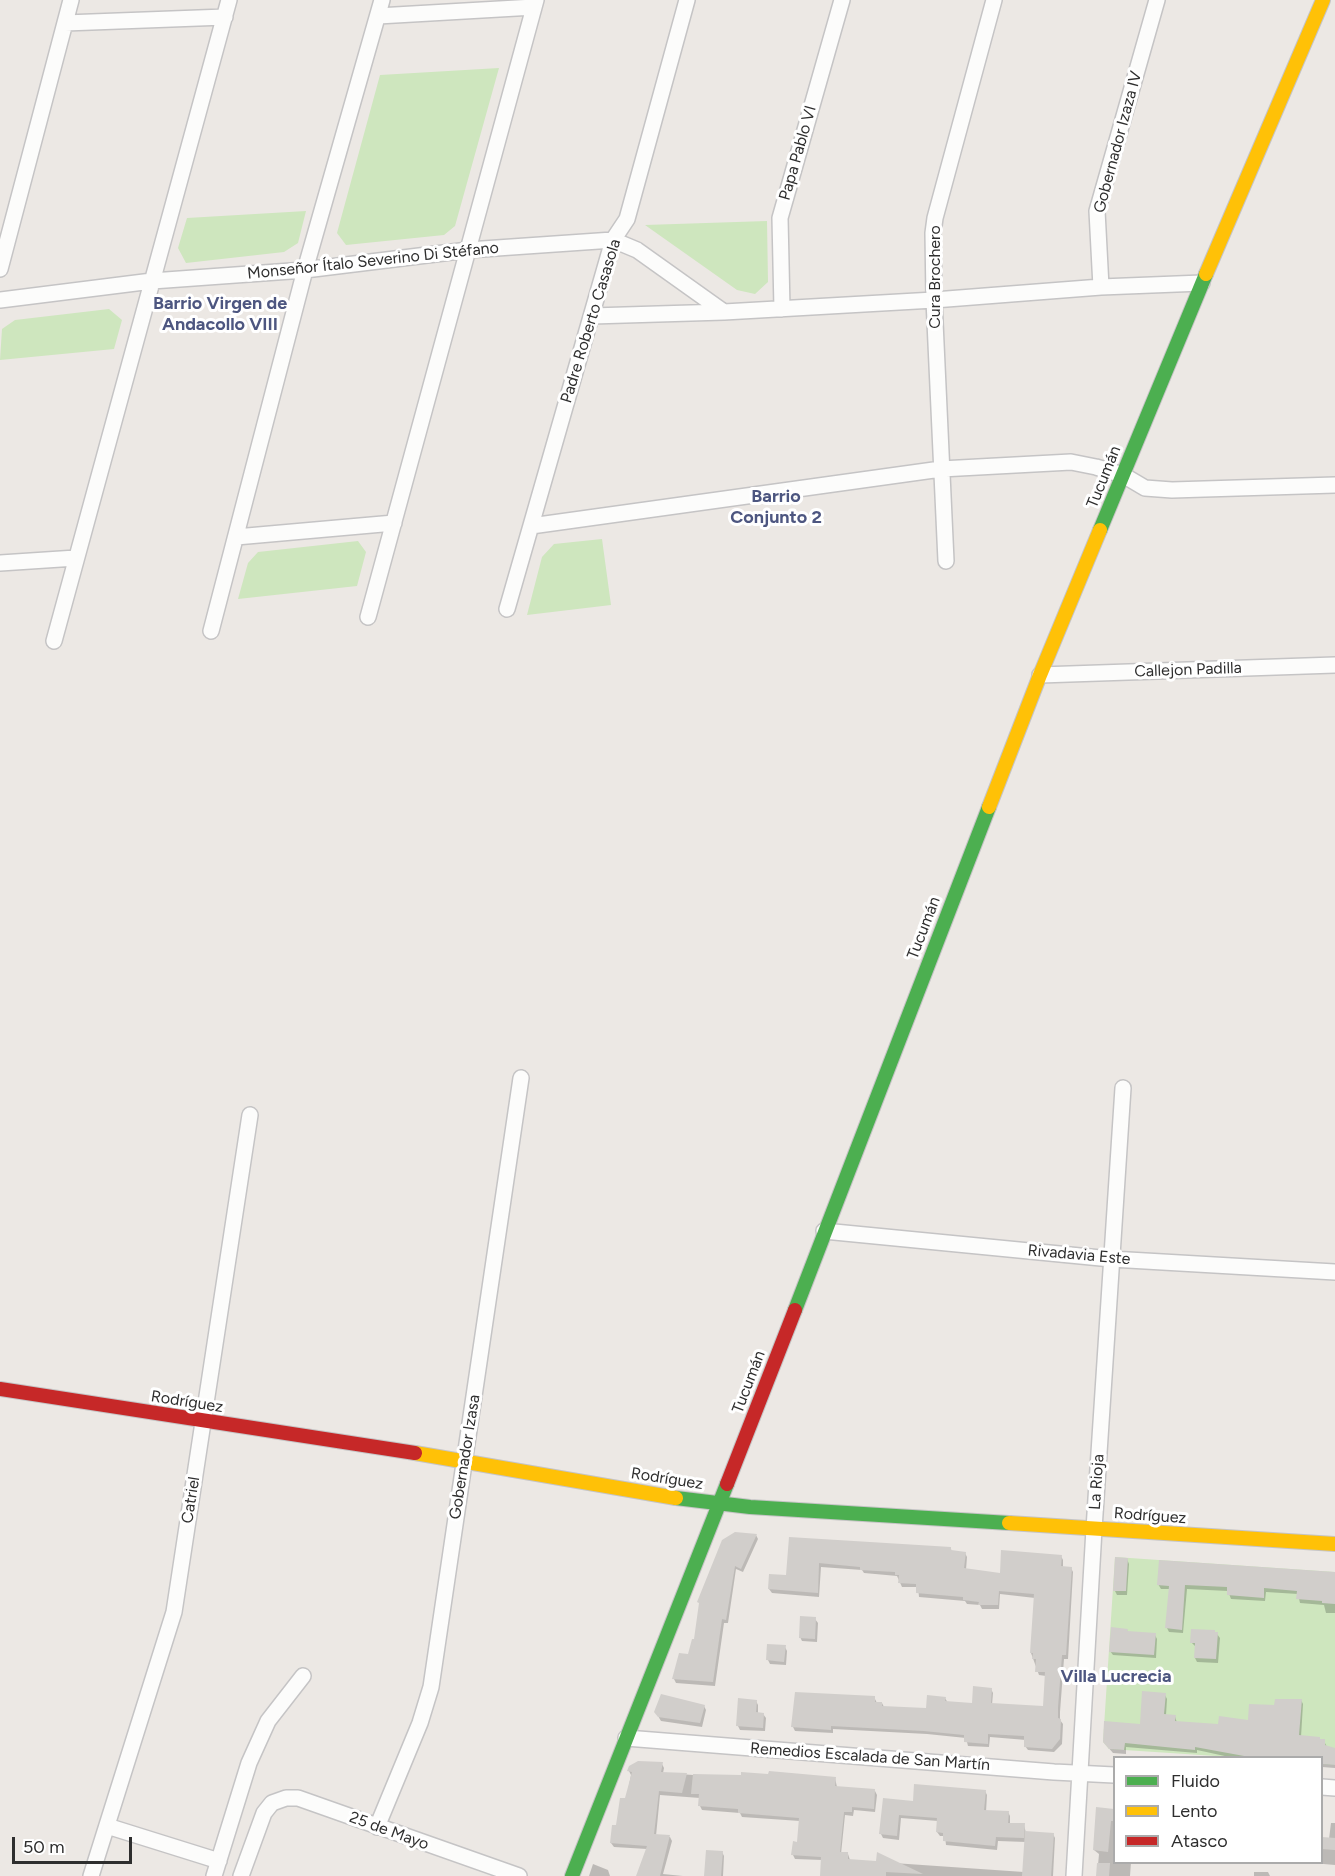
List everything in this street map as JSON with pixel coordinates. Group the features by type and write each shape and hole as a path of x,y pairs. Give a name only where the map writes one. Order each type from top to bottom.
{"main road":[{"name":"Tucumán","path":"572,1876 1041,675 1202,283 1323,0"},
{"name":"Rodríguez","path":"0,1389 465,1461 719,1504 1335,1544"}],"street":[{"path":"0,269 71,0"},
{"path":"54,641 229,0"},
{"path":"211,631 306,270 382,0"},
{"name":"Padre Roberto Casasola","path":"507,609 613,240 627,219 687,0"},
{"name":"Papa Pablo VI","path":"782,309 780,218 842,0"},
{"name":"Cura Brochero","path":"946,561 933,233 935,218 994,0"},
{"name":"Gobernador Izaza IV","path":"1101,287 1097,211 1157,0"},
{"path":"368,617 535,4 378,16"},
{"path":"65,23 225,17"},
{"name":"Monseñor Ítalo Severino Di Stéfano","path":"0,300 152,281 306,270 468,250 613,240 637,250 724,312"},
{"path":"592,316 782,309 1101,287 1202,283"},
{"path":"531,526 941,470 1071,462 1122,475 1144,488 1172,490 1335,485"},
{"path":"236,537 394,523"},
{"path":"0,563 76,558"},
{"name":"Callejon Padilla","path":"1041,675 1335,665"},
{"name":"Gobernador Izasa","path":"377,1827 420,1723 430,1687 521,1078"},
{"name":"La Rioja","path":"1074,1876 1123,1088"},
{"name":"Catriel","path":"91,1876 174,1612 250,1115"},
{"name":"Rivadavia Este","path":"824,1231 1111,1259 1335,1272"},
{"path":"214,1876 249,1763 268,1721 303,1676"},
{"name":"Remedios Escalada de San Martín","path":"626,1738 1113,1775"},
{"name":"25 de Mayo","path":"241,1876 264,1813 272,1803 286,1798 298,1798 519,1876"},
{"path":"107,1826 219,1861"}],"green space":[{"path":"499,68 455,226 444,235 346,245 337,233 380,75"},
{"path":"306,211 298,243 284,252 186,263 178,248 187,218"},
{"path":"767,221 768,282 755,294 737,290 645,225"},
{"path":"109,309 122,320 114,349 0,360 2,329 15,320"},
{"path":"602,539 611,605 527,615 542,557 554,544"},
{"path":"358,541 366,552 357,586 238,599 248,563 258,552"},
{"path":"1115,1557 1335,1572 1335,1765 1323,1764 1323,1756 1216,1756 1109,1749 1103,1742"}],"building":[{"path":"735,1532 757,1534 741,1569 735,1566 726,1620 722,1619 713,1682 672,1679 679,1653 688,1654 692,1639 694,1639 699,1603 697,1602 722,1540"},
{"path":"789,1537 951,1547 951,1550 966,1552 964,1568 1000,1573 1001,1550 1062,1555 1061,1566 1072,1567 1066,1655 1062,1655 1058,1707 1058,1718 1061,1719 1060,1739 1052,1749 1024,1747 1024,1736 988,1734 988,1744 964,1742 964,1735 924,1731 831,1726 831,1730 791,1727 795,1692 875,1696 875,1702 882,1702 882,1706 926,1708 927,1695 946,1697 945,1701 972,1703 973,1686 992,1688 991,1703 1043,1706 1045,1672 1035,1672 1036,1659 1032,1659 1033,1653 1030,1653 1034,1594 999,1591 998,1605 978,1605 979,1602 963,1600 963,1597 916,1593 916,1584 898,1583 899,1575 895,1575 895,1572 860,1570 860,1567 819,1563 818,1593 768,1589 769,1574 786,1575"},
{"path":"1115,1557 1128,1558 1126,1591 1113,1591"},
{"path":"1159,1560 1335,1572 1335,1604 1296,1599 1297,1591 1264,1588 1264,1598 1227,1595 1227,1587 1185,1585 1182,1630 1165,1628 1169,1586 1157,1585"},
{"path":"800,1616 816,1617 815,1639 799,1638"},
{"path":"1111,1627 1128,1629 1127,1631 1156,1633 1154,1655 1109,1652"},
{"path":"1191,1629 1218,1632 1216,1659 1194,1658 1195,1643 1190,1643"},
{"path":"767,1644 786,1645 784,1662 766,1660"},
{"path":"1142,1691 1166,1693 1164,1714 1176,1715 1175,1721 1218,1724 1219,1716 1248,1720 1249,1704 1274,1705 1275,1699 1302,1699 1299,1735 1325,1739 1325,1745 1335,1748 1335,1765 1323,1764 1323,1756 1244,1756 1195,1747 1195,1750 1125,1743 1124,1750 1109,1749 1103,1742 1104,1721 1140,1724"},
{"path":"661,1694 705,1705 700,1723 658,1717 654,1712"},
{"path":"738,1698 757,1700 756,1712 764,1713 763,1728 736,1726"},
{"path":"638,1761 663,1762 661,1772 687,1773 682,1793 659,1791 654,1834 670,1835 660,1876 636,1876 647,1846 610,1843 612,1825 616,1825 620,1798 625,1798 632,1772 627,1771 629,1766"},
{"path":"769,1771 836,1777 835,1786 875,1789 874,1809 852,1807 852,1812 844,1812 840,1852 848,1852 848,1859 876,1861 877,1852 923,1874 886,1872 886,1876 820,1876 821,1857 791,1855 793,1841 797,1842 799,1818 738,1813 738,1809 698,1806 699,1794 691,1794 693,1774 741,1775 741,1772 768,1774"},
{"path":"914,1784 986,1790 984,1810 1009,1811 1008,1823 1025,1823 1024,1838 996,1837 995,1846 943,1841 943,1833 936,1832 937,1818 899,1815 897,1836 879,1834 883,1798 913,1801"},
{"path":"1096,1807 1113,1809 1108,1852 1093,1850"},
{"path":"1025,1831 1054,1833 1051,1876 1022,1876"},
{"path":"1323,1837 1335,1838 1335,1850 1323,1849"},
{"path":"706,1850 723,1851 721,1876 704,1876"},
{"path":"1097,1863 1110,1863 1109,1876 1096,1876"}],"traffic: fast":[{"path":"1100,530 1206,274"},
{"path":"795,1310 989,807"},
{"path":"572,1876 727,1484"},
{"path":"676,1498 750,1507 1009,1523"}],"traffic: slow":[{"path":"1206,274 1323,0"},
{"path":"989,807 1100,530"},
{"path":"415,1453 676,1498"},
{"path":"1009,1523 1335,1544"}],"traffic: jam":[{"path":"727,1484 795,1310"},
{"path":"0,1389 415,1453"}],"district":[{"name":"Barrio Virgen de Andacollo VIII","path":"220,314"},
{"name":"Barrio Conjunto 2","path":"776,507"},
{"name":"Villa Lucrecia","path":"1116,1677"}]}
